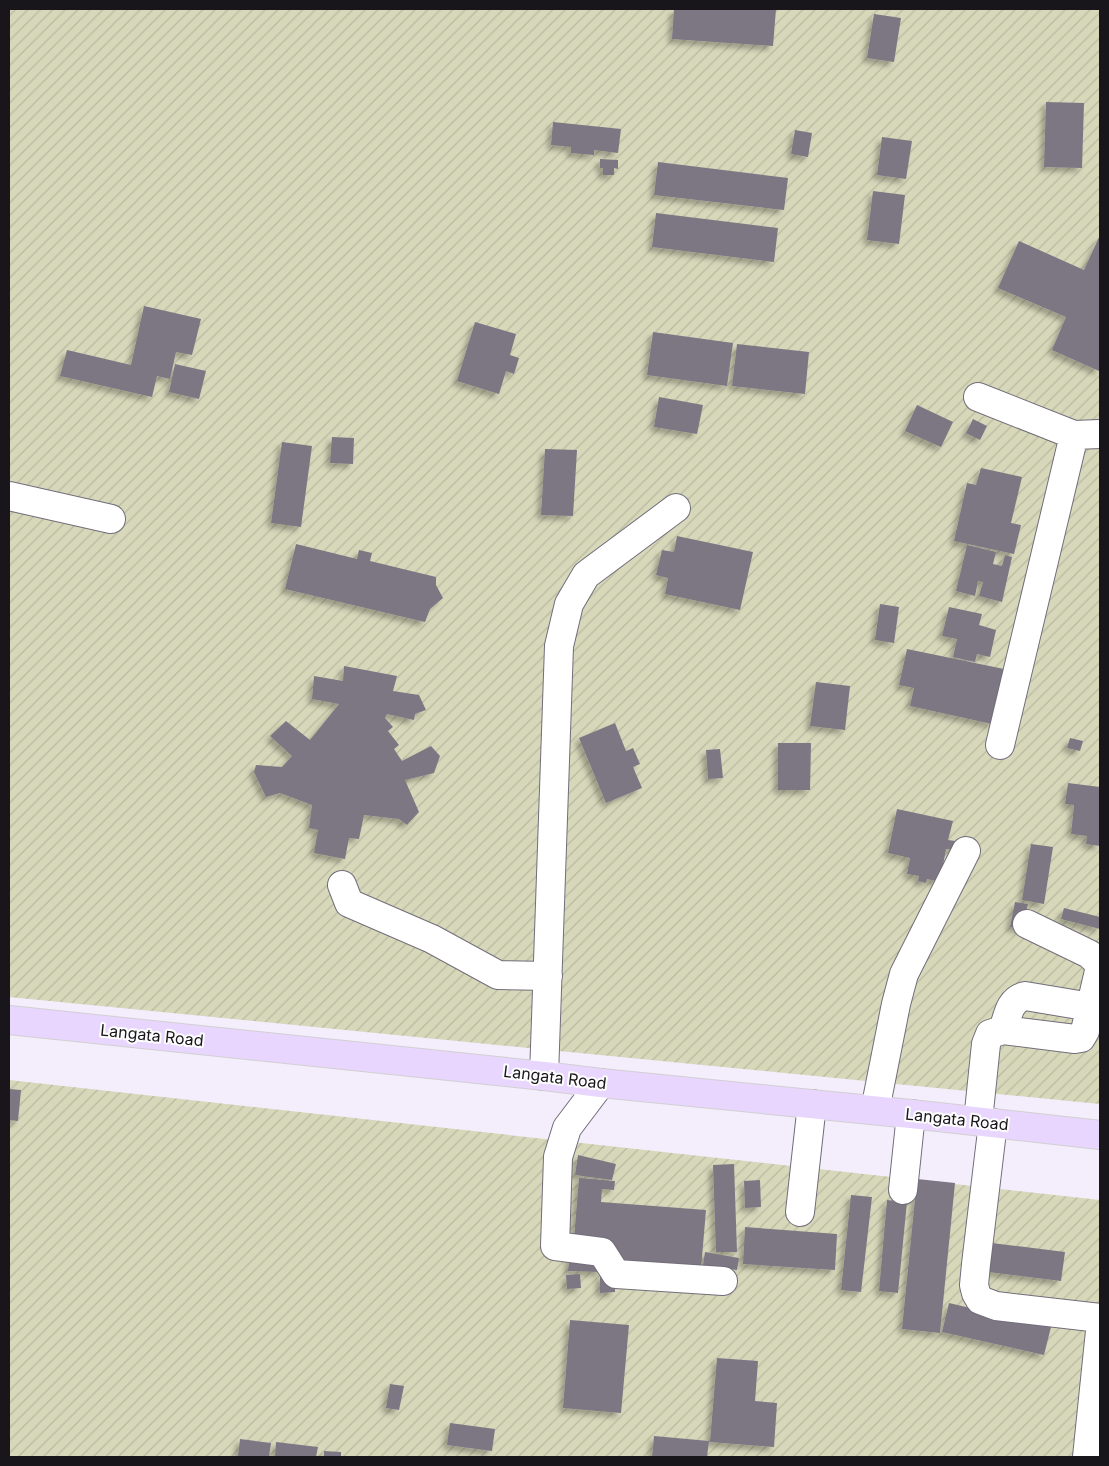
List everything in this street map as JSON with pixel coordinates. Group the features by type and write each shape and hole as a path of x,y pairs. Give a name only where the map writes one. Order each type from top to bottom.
{"main road":[{"name":"Langata Road","path":"9,1020 1100,1135"}],"street":[{"path":"978,397 1087,435 1000,745"},
{"path":"9,496 111,519"},
{"path":"544,1076 559,646 569,604 586,575 676,508"},
{"path":"875,1110 896,1004 904,974 966,851"},
{"path":"342,884 349,903 432,939 498,975 548,976"},
{"path":"1027,924 1089,954 1099,963 1100,971 1086,1031 1081,1038 1075,1039 1003,1030 990,1034 986,1044 986,1122 974,1285 980,1300 996,1306 1100,1318"},
{"path":"1003,1030 1012,1003 1018,998 1025,996 1091,1007"},
{"path":"601,1083 567,1128 558,1157 555,1246 602,1252 616,1274 723,1281"},
{"path":"800,1212 812,1104"},
{"path":"903,1190 911,1114"},
{"path":"1087,1457 1100,1331"}],"green space":[{"path":"9,9 1100,9 1100,1104 9,997"},
{"path":"9,1080 1100,1200 1100,1457 9,1457"}],"building":[{"path":"674,9 776,9 773,46 672,39"},
{"path":"874,14 901,18 894,62 867,58"},
{"path":"1046,102 1084,103 1082,168 1044,167"},
{"path":"553,122 621,129 618,153 594,150 594,155 571,153 571,147 551,145"},
{"path":"795,130 812,133 808,157 791,154"},
{"path":"882,137 912,141 906,179 877,175"},
{"path":"600,159 618,160 618,169 614,168 614,175 603,175 603,168 600,168"},
{"path":"658,162 788,178 784,210 654,195"},
{"path":"873,191 905,195 899,244 867,240"},
{"path":"656,213 778,228 774,262 652,247"},
{"path":"1100,235 1099,371 1052,350 1066,317 998,288 1019,241 1084,270"},
{"path":"144,306 201,319 192,355 176,352 170,379 157,376 152,397 60,376 67,350 131,365"},
{"path":"475,322 516,334 510,355 519,358 514,374 506,371 499,394 457,381"},
{"path":"653,332 733,343 727,386 647,375"},
{"path":"737,344 809,352 805,394 732,386"},
{"path":"175,364 206,371 199,399 169,392"},
{"path":"659,397 703,405 697,434 654,427"},
{"path":"917,405 953,422 941,447 905,431"},
{"path":"973,419 987,426 980,440 966,433"},
{"path":"332,437 354,438 353,464 330,463"},
{"path":"282,442 312,446 301,527 271,523"},
{"path":"545,449 577,450 573,516 541,515"},
{"path":"981,468 1022,477 1011,523 1021,525 1014,554 954,541 967,483 976,485"},
{"path":"677,536 753,552 740,610 665,594 668,578 656,575 662,550 674,552"},
{"path":"296,544 357,559 359,550 372,553 370,561 436,577 436,585 443,598 430,609 425,622 285,589"},
{"path":"967,545 996,552 993,564 1002,566 1005,555 1012,557 1002,602 979,596 983,582 978,581 975,596 956,591"},
{"path":"880,604 899,607 894,643 875,640"},
{"path":"949,607 982,614 979,625 996,630 990,657 977,654 975,662 953,657 957,639 942,636"},
{"path":"907,649 1004,669 992,724 910,706 914,688 899,685"},
{"path":"344,666 397,676 393,691 419,695 426,710 415,714 414,720 387,714 385,718 393,727 388,731 399,745 394,749 402,761 431,746 440,756 434,773 405,780 419,812 407,825 399,819 364,815 359,839 349,838 345,859 314,853 318,830 309,828 312,805 280,793 266,797 254,772 256,765 282,767 292,756 270,736 286,721 310,740 339,704 312,699 314,676 343,681"},
{"path":"816,682 850,686 845,730 810,726"},
{"path":"615,723 626,751 633,748 640,764 633,767 642,788 606,803 579,738"},
{"path":"1070,738 1083,741 1080,751 1067,748"},
{"path":"778,743 811,743 810,790 778,790"},
{"path":"720,749 723,778 708,779 706,750"},
{"path":"1068,783 1100,787 1100,846 1086,844 1087,836 1071,834 1074,805 1065,804"},
{"path":"897,809 953,821 948,840 955,841 953,850 946,849 940,882 927,879 926,883 918,881 919,876 907,874 910,858 888,853"},
{"path":"1031,844 1053,847 1044,904 1022,900"},
{"path":"1015,902 1028,904 1022,929 1010,927"},
{"path":"1064,908 1100,917 1100,929 1061,919"},
{"path":"9,1089 21,1090 18,1121 9,1120"},
{"path":"578,1155 616,1164 612,1180 575,1175"},
{"path":"734,1164 737,1252 716,1252 713,1165"},
{"path":"579,1178 615,1181 614,1190 602,1189 601,1202 706,1210 701,1269 612,1263 573,1251"},
{"path":"917,1179 955,1183 940,1333 902,1329"},
{"path":"760,1180 761,1207 745,1208 744,1181"},
{"path":"851,1195 872,1197 861,1292 841,1290"},
{"path":"887,1200 907,1202 898,1293 879,1291"},
{"path":"745,1227 837,1234 835,1270 743,1264"},
{"path":"984,1242 1065,1252 1061,1281 981,1271"},
{"path":"705,1252 739,1258 737,1270 703,1265"},
{"path":"570,1254 602,1255 602,1272 568,1271"},
{"path":"580,1274 581,1288 567,1289 566,1275"},
{"path":"600,1275 615,1275 615,1292 600,1293"},
{"path":"949,1303 1051,1327 1044,1355 942,1332"},
{"path":"570,1320 629,1325 621,1413 563,1408"},
{"path":"717,1358 758,1361 755,1401 777,1403 774,1447 710,1442"},
{"path":"390,1384 404,1386 399,1410 386,1408"},
{"path":"450,1423 495,1429 492,1451 447,1445"},
{"path":"654,1436 709,1441 707,1457 652,1457"},
{"path":"240,1439 271,1443 269,1457 238,1457"},
{"path":"276,1442 318,1447 316,1457 275,1457"},
{"path":"324,1451 341,1452 341,1457 324,1457"}]}
